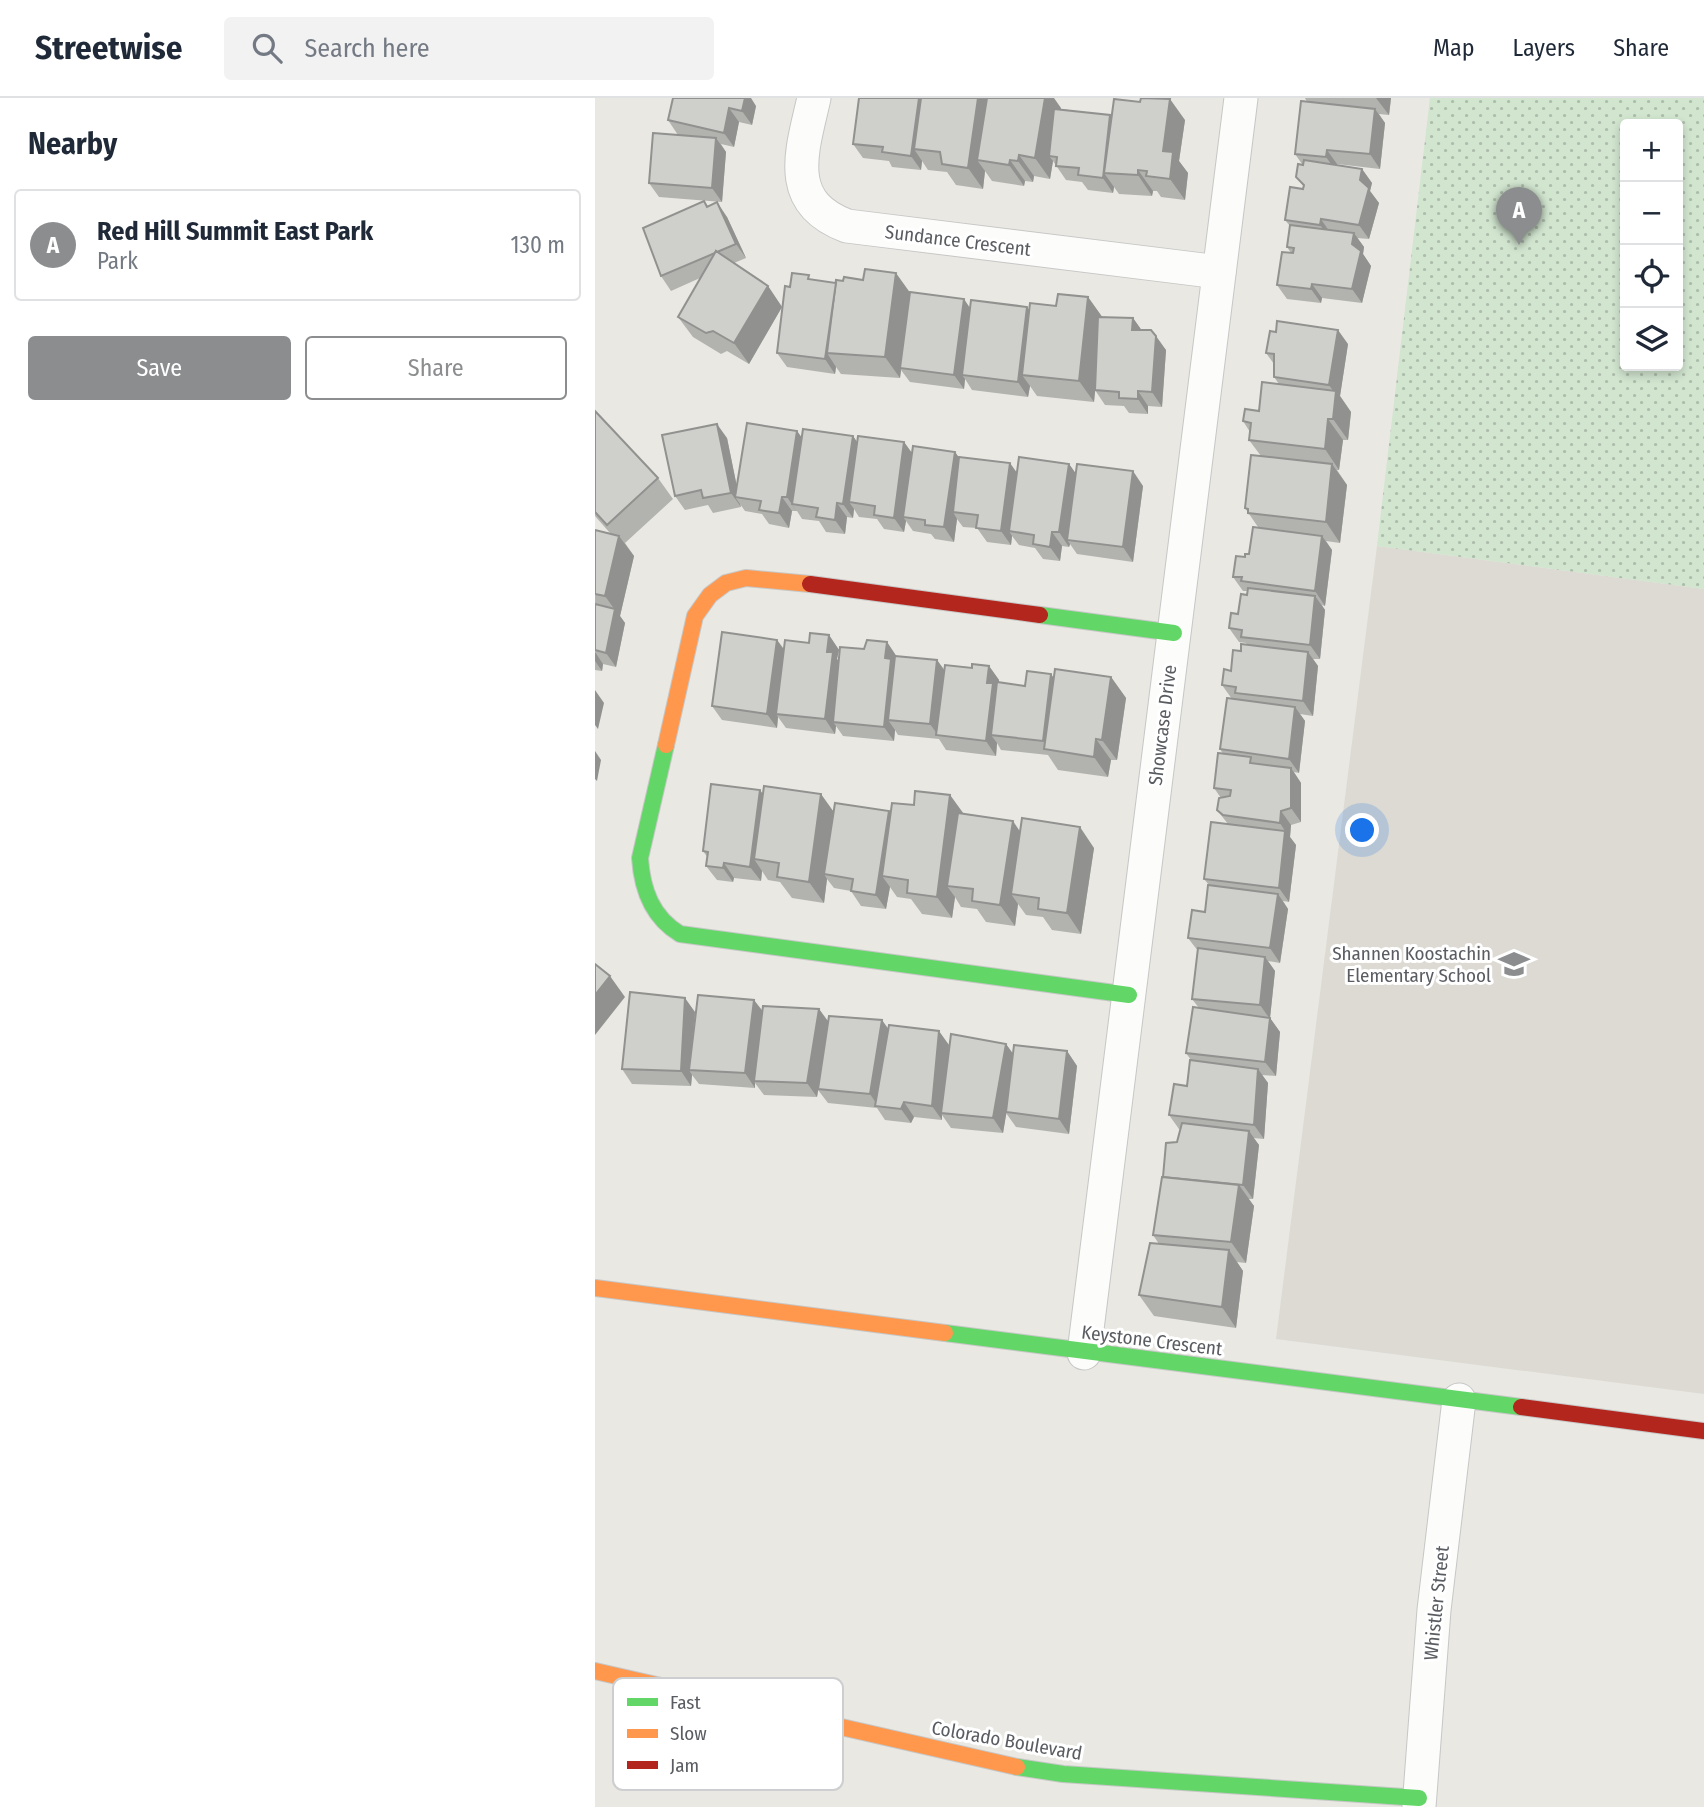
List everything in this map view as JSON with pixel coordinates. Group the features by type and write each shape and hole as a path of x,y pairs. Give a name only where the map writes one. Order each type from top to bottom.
{"street":[{"name":"Sundance Crescent","path":"814,98 800,161 803,185 814,205 829,219 847,226 1219,272"},
{"name":"Showcase Drive","path":"1084,1353 1241,98"},
{"path":"1129,995 680,934 666,927 654,910 643,888 640,858 695,616 705,599 721,583 744,577 772,579 1174,633"},
{"name":"Keystone Crescent","path":"595,1289 1704,1431"},
{"name":"Whistler Street","path":"1419,1802 1434,1610 1459,1400"},
{"name":"Colorado Boulevard","path":"595,1671 626,1678"},
{"name":"Colorado Boulevard","path":"843,1728 1011,1766 1063,1774 1419,1802"}],"shaded area":[{"name":"Shannen Koostachin Elementary School","path":"1377,546 1704,589 1704,1394 1276,1339"}],"green space":[{"path":"1430,98 1704,98 1704,589 1377,546"}],"building":[{"path":"673,98 745,98 742,111 729,108 724,133 668,120"},
{"path":"859,98 919,98 911,156 882,152 883,147 853,144"},
{"path":"921,98 978,98 968,168 942,164 940,152 914,149"},
{"path":"987,98 1045,98 1035,158 1019,155 1018,161 1010,160 1009,165 977,160"},
{"path":"1141,98 1170,99 1163,151 1173,152 1170,179 1146,176 1147,171 1138,170 1138,175 1104,173 1114,99 1140,102"},
{"path":"1301,101 1375,109 1370,154 1327,150 1326,157 1295,154"},
{"path":"1054,109 1110,115 1103,178 1078,175 1079,168 1056,166 1057,157 1049,156"},
{"path":"653,133 716,138 712,188 649,183"},
{"path":"1304,160 1362,169 1360,180 1369,188 1359,225 1321,219 1320,225 1285,220 1290,187 1303,189 1304,185 1296,177 1298,164 1303,165"},
{"path":"704,201 707,207 717,202 736,244 661,276 643,228"},
{"path":"1290,225 1354,233 1352,244 1361,251 1352,289 1312,284 1311,289 1277,285 1282,252 1293,253 1294,248 1287,247"},
{"path":"716,251 768,286 734,343 713,331 706,333 678,317"},
{"path":"865,269 896,273 885,357 827,353 836,280 843,281 844,277 863,280"},
{"path":"792,273 809,275 808,279 836,283 825,359 777,353 785,286 790,287"},
{"path":"910,292 964,299 954,375 900,368"},
{"path":"1058,294 1088,297 1079,381 1022,375 1030,303 1056,306"},
{"path":"971,300 1027,307 1018,382 962,375"},
{"path":"1098,317 1133,318 1132,330 1151,330 1156,336 1152,392 1138,391 1138,399 1119,398 1119,392 1095,390"},
{"path":"1277,321 1338,330 1329,385 1274,377 1274,354 1266,353 1270,331 1276,332"},
{"path":"1262,382 1336,391 1333,419 1328,419 1325,449 1249,440 1251,423 1243,421 1245,409 1259,411"},
{"path":"595,411 658,478 607,525 595,512"},
{"path":"747,423 797,431 787,497 782,497 779,513 759,510 761,501 735,497"},
{"path":"717,424 731,493 703,498 701,490 675,496 662,435"},
{"path":"803,429 853,436 843,504 837,503 835,520 816,517 818,508 792,504"},
{"path":"858,436 904,442 894,518 874,515 875,506 849,502"},
{"path":"913,446 955,452 944,527 925,525 925,520 903,517"},
{"path":"1251,455 1332,464 1326,522 1248,513 1245,508"},
{"path":"959,457 1010,463 1001,531 976,528 978,515 953,512"},
{"path":"1019,457 1069,464 1059,532 1052,532 1050,547 1033,544 1034,535 1009,531"},
{"path":"1077,464 1133,471 1123,547 1067,540"},
{"path":"1253,527 1322,536 1315,591 1241,581 1242,577 1233,577 1236,556 1245,557 1245,554 1249,554"},
{"path":"595,530 619,536 605,596 595,594"},
{"path":"1248,588 1315,596 1310,645 1241,637 1242,630 1229,628 1231,613 1238,614 1241,594 1247,595"},
{"path":"595,604 615,609 606,653 595,650"},
{"path":"722,632 777,640 767,714 712,706"},
{"path":"810,633 829,635 827,652 833,652 825,719 776,714 785,640 809,643"},
{"path":"867,640 887,642 885,658 891,659 884,727 833,722 840,647 864,649"},
{"path":"1241,644 1308,652 1303,701 1235,693 1236,687 1222,685 1224,669 1231,671 1233,650 1241,651"},
{"path":"895,656 937,660 930,724 888,720"},
{"path":"972,664 989,666 987,683 993,683 986,741 936,735 945,665 972,668"},
{"path":"1055,669 1111,677 1102,740 1096,739 1094,757 1044,749"},
{"path":"1027,671 1051,674 1043,741 991,735 997,682 1025,686"},
{"path":"1227,698 1295,707 1289,759 1220,749"},
{"path":"1218,753 1251,757 1250,763 1291,768 1291,808 1281,811 1280,823 1223,815 1217,810 1219,798 1230,796 1231,790 1214,788"},
{"path":"711,784 760,790 750,867 724,863 723,868 706,866 708,852 703,851"},
{"path":"764,786 821,794 809,882 777,877 779,863 754,859"},
{"path":"915,791 950,795 937,897 907,893 908,880 882,876 892,803 914,805"},
{"path":"835,803 889,811 876,895 851,891 853,879 824,874"},
{"path":"958,813 1013,821 1000,905 972,901 973,889 947,886"},
{"path":"1022,818 1080,827 1067,913 1038,909 1039,898 1011,894"},
{"path":"1211,822 1285,831 1279,888 1204,879"},
{"path":"1208,885 1278,894 1270,948 1188,938 1192,910 1205,912"},
{"path":"1198,948 1265,957 1260,1005 1192,999"},
{"path":"595,964 610,976 595,995"},
{"path":"630,992 685,998 681,1071 622,1069"},
{"path":"698,995 754,1000 745,1073 689,1070"},
{"path":"763,1006 819,1009 807,1083 754,1081"},
{"path":"1193,1007 1270,1018 1265,1062 1186,1053"},
{"path":"829,1016 882,1020 870,1094 818,1089"},
{"path":"889,1025 939,1031 932,1106 904,1102 901,1109 875,1106"},
{"path":"951,1034 1006,1044 993,1118 941,1113"},
{"path":"1014,1045 1067,1051 1059,1119 1006,1112"},
{"path":"1190,1060 1258,1069 1254,1125 1169,1115 1174,1084 1187,1086"},
{"path":"1182,1123 1249,1131 1243,1185 1163,1177 1166,1143 1177,1142"},
{"path":"1162,1177 1239,1185 1231,1242 1153,1235"},
{"path":"1150,1243 1229,1250 1222,1307 1139,1295"}],"traffic: fast":[{"path":"1040,615 1174,633"},
{"path":"666,745 640,858 643,881 650,902 662,919 680,934 1129,995"},
{"path":"945,1333 1521,1407"},
{"path":"1017,1767 1063,1774 1419,1798"}],"traffic: slow":[{"path":"666,745 695,616 710,595 726,583 746,578 810,584"},
{"path":"595,1288 945,1333"},
{"path":"595,1671 626,1678"},
{"path":"843,1727 1017,1767"}],"traffic: jam":[{"path":"810,584 1040,615"},
{"path":"1521,1407 1704,1431"}],"place":[{"name":"Red Hill Summit East Park","path":"1519,245"},
{"name":"Shannen Koostachin Elementary School","path":"1514,964"}]}
